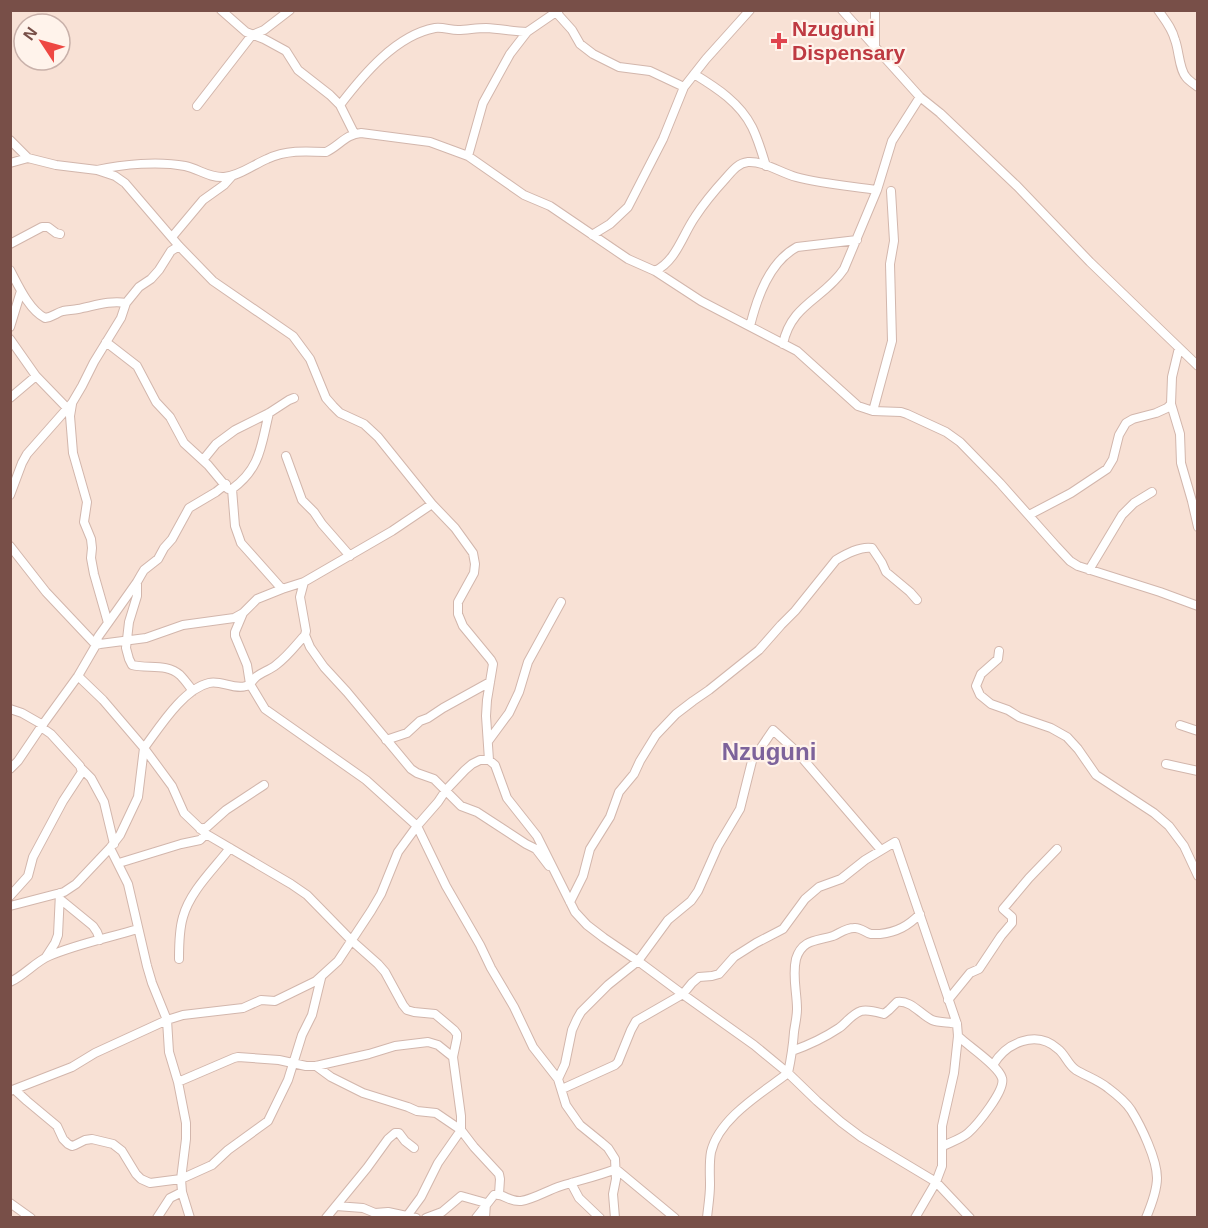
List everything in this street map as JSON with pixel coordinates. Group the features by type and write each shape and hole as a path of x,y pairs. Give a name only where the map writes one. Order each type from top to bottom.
{"street":[{"path":"221,10 246,32 284,49 298,70 340,105 354,133"},
{"path":"197,106 252,35 264,30 290,10"},
{"path":"592,234 610,224 628,207 663,139 684,87 750,10"},
{"path":"842,10 920,97 1017,186 1090,262 1197,366"},
{"path":"874,10 874,46"},
{"path":"1158,10 1166,20 1175,40 1185,75 1197,87"},
{"path":"468,156 481,108 510,54 527,32 556,11 572,30 582,47 593,54 619,67 650,71 684,87"},
{"path":"340,105 372,67 398,45 422,31 442,27 455,30 489,28 527,32"},
{"path":"694,74 726,95 749,122 766,166"},
{"path":"783,344 786,331 796,315 840,276 844,269 877,190 892,141 920,97"},
{"path":"97,170 116,166 172,164 210,176 232,176 283,153 295,151 326,153 354,133 430,142 468,156 524,195 550,206 628,260 655,271 701,301 803,355 858,406 873,411 907,414 953,437 996,479 1070,561 1089,570 1197,606"},
{"path":"10,140 28,158"},
{"path":"10,163 28,158 56,165 97,170 115,176 125,183 179,246 213,281 293,336 310,359 326,398 340,413 364,424 378,437 432,504 455,528 472,553 475,564 474,573 458,602 458,614 463,626 491,660 493,668 486,716 489,760"},
{"path":"655,271 668,262 699,211 735,168 741,164 748,162 795,177 877,190"},
{"path":"172,237 203,200 224,185 232,176"},
{"path":"873,411 892,342 890,273 894,241 891,191"},
{"path":"10,244 42,227 48,227 60,234"},
{"path":"750,326 755,307 774,268 793,249 856,240"},
{"path":"10,495 27,454 70,406 121,318 126,303 139,287 159,270 171,251 179,246"},
{"path":"10,270 21,291 36,311 45,318 62,311 96,304 126,303"},
{"path":"10,327 21,291"},
{"path":"10,339 36,376 70,406 73,453 87,502 84,525 91,539 94,574 108,623"},
{"path":"106,342 137,366 156,402 170,417 184,443 229,487 235,526 241,543 282,589"},
{"path":"1179,348 1172,377 1171,404 1180,434 1181,463 1197,527"},
{"path":"10,398 36,376"},
{"path":"203,460 216,444 235,430 294,398"},
{"path":"1029,515 1071,493 1107,469 1113,459 1119,435 1126,423 1156,413 1171,404"},
{"path":"10,769 78,676 96,645 98,637 144,570 158,559 172,539 189,508 248,475 260,455 269,413"},
{"path":"286,456 302,500 350,556"},
{"path":"1089,570 1122,515 1134,503 1152,492"},
{"path":"96,645 150,636 183,625 230,619 243,613 257,599 304,582 350,556 432,504"},
{"path":"10,546 46,592 96,645"},
{"path":"570,902 583,876 590,849 609,818 619,792 634,774 656,735 693,700 759,650 795,611 836,560 867,547 872,548 886,572 917,600"},
{"path":"137,582 137,596 129,622 127,650 132,665 164,667 174,671 193,691"},
{"path":"304,582 300,597 305,634 310,647 324,667 411,769 434,779 461,806 477,812 532,847 553,868"},
{"path":"489,740 509,713 519,692 528,662 561,602"},
{"path":"243,613 235,636 247,665 250,684 265,709 366,780 417,826 446,886 480,945 490,968 514,1007 533,1047 558,1079 566,1105 580,1125 608,1148 615,1159 615,1218"},
{"path":"10,906 60,896 76,884 112,846 120,835 138,797 144,748 165,719 183,700 193,691 209,683 238,687 250,684 258,675 280,661 305,634"},
{"path":"999,651 998,659 981,674 976,686 980,695 991,704 1051,728 1067,737 1096,775 1154,813 1169,826 1184,846 1197,876"},
{"path":"78,676 103,700 144,748 171,786 184,813 203,831 299,889 351,940 372,957 385,972 407,1010 435,1014 457,1034 453,1057 462,1116 461,1130 438,1164 412,1217 388,1212 375,1213 361,1207 336,1206"},
{"path":"386,740 407,733 420,721 490,682"},
{"path":"10,709 22,713 51,734 91,778 104,802 112,846 128,884 152,983 167,1020 170,1052 178,1082 186,1132 181,1179 182,1192 190,1218"},
{"path":"1180,725 1197,731"},
{"path":"558,1079 565,1064 572,1030 577,1019 601,992 638,961 668,920 692,900 698,891 718,846 740,809 752,761 773,730 797,752 881,850"},
{"path":"13,1090 72,1067 95,1053 167,1020 183,1015 243,1008 261,1000 277,1001 321,978 338,962 371,911 381,894 398,852 417,826 446,790 472,764 480,760 489,760 495,765 507,798 537,836 570,902 588,925 754,1045 861,1137 936,1182 970,1218"},
{"path":"1166,764 1197,771"},
{"path":"10,896 28,876 33,857 63,801 81,775 82,769"},
{"path":"118,863 200,840 203,831 226,810 264,785"},
{"path":"562,1089 615,1065 636,1021 682,994 699,977 716,976 734,957 783,929 805,899 819,887 841,879 894,842 957,1024 958,1036 954,1073 942,1126 942,1166 936,1182 915,1218"},
{"path":"179,959 181,926 186,907 196,890 230,848"},
{"path":"948,1000 970,973 979,969 1012,923 1012,918 1003,909 1058,849"},
{"path":"60,896 93,926 100,940"},
{"path":"10,982 22,976 46,957 55,943 58,935 60,896"},
{"path":"707,1218 710,1159 717,1137 734,1115 788,1073 797,1010 794,986 796,959 799,952 804,945 813,940 830,937 852,928 871,934 900,930 920,914"},
{"path":"46,957 138,929"},
{"path":"13,1090 57,1126 68,1144 72,1146 92,1139 113,1144 122,1151 141,1179 150,1183 181,1179 212,1165 228,1150 264,1125 275,1107 294,1063 302,1035 314,1011 321,978"},
{"path":"792,1052 824,1038 861,1011 884,1014 897,1002 908,1004 932,1019 957,1024"},
{"path":"943,1146 969,1132 1002,1088 1003,1081 993,1065 958,1036"},
{"path":"993,1065 1008,1047 1025,1040 1044,1041 1058,1048 1075,1070 1097,1080 1125,1103 1141,1130 1156,1168 1156,1187 1146,1218"},
{"path":"178,1082 234,1058 243,1057 316,1066 395,1046 428,1042 438,1045 453,1057"},
{"path":"316,1066 331,1077 363,1093 417,1111 436,1113 461,1130 499,1174 499,1194"},
{"path":"326,1218 388,1138 399,1133 405,1142 414,1148"},
{"path":"476,1218 494,1195 499,1194 512,1201 524,1200 616,1169"},
{"path":"616,1169 675,1218"},
{"path":"572,1183 579,1198 600,1218"},
{"path":"157,1218 170,1198 182,1192"},
{"path":"426,1218 442,1212 460,1196 486,1203"},
{"path":"10,1203 32,1218"},
{"path":"485,1218 486,1203"}],"shaded area":[{"path":"11,11 1197,11 1197,1217 11,1217"}],"place":[{"name":"Nzuguni Dispensary","path":"779,41"}],"district":[{"name":"Nzuguni","path":"769,752"}]}
